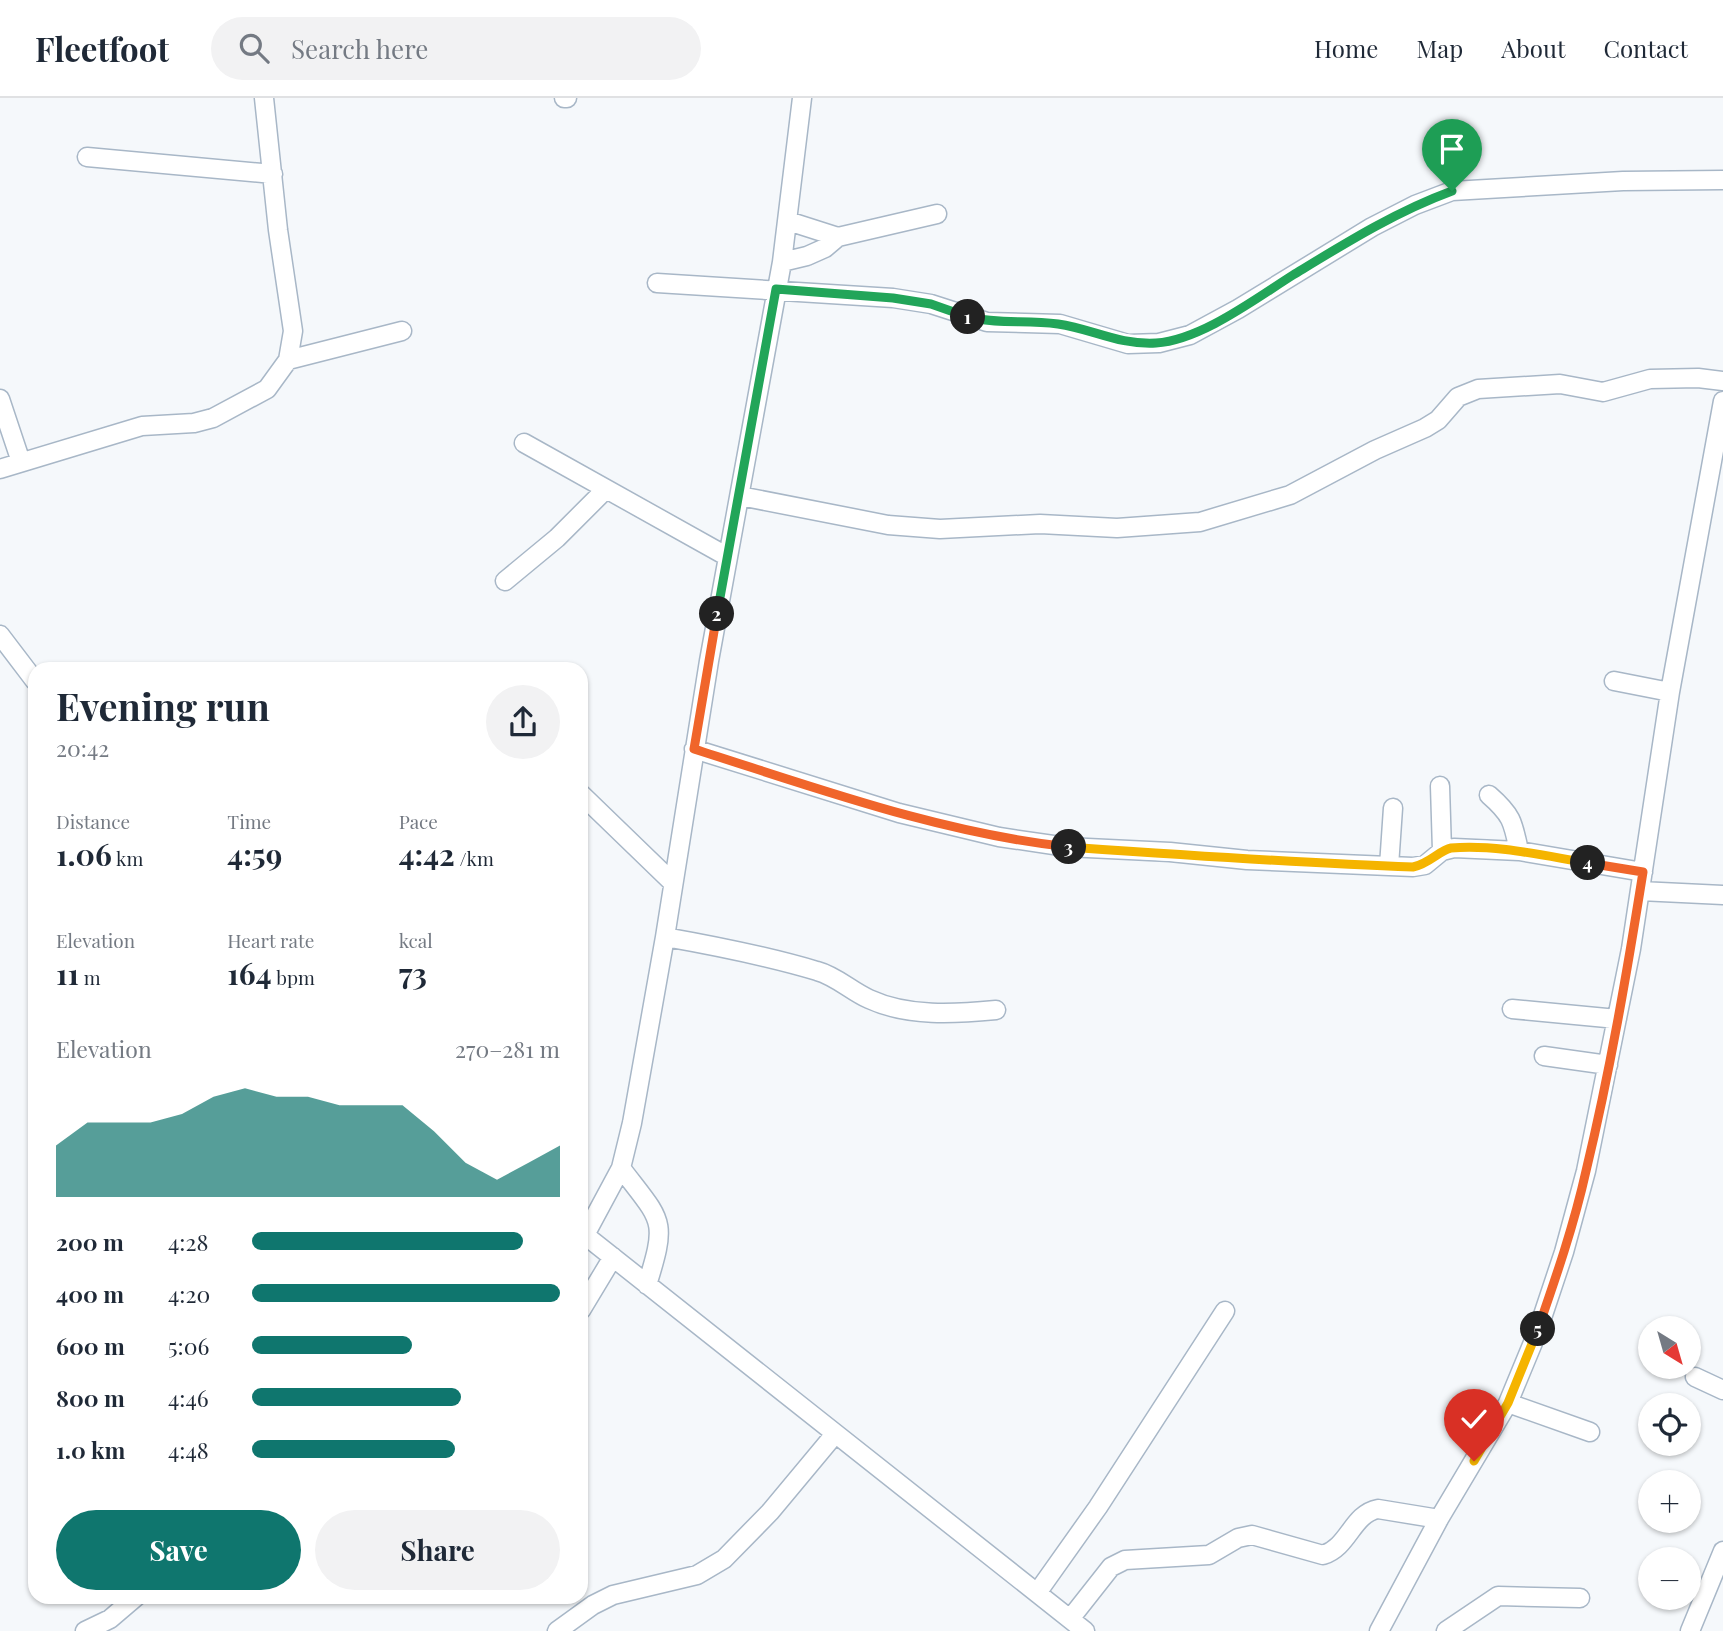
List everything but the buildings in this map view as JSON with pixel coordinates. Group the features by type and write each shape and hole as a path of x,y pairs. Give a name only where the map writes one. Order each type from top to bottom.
{"street":[{"path":"0,469 142,426 194,423 213,418 267,389 288,360 293,331 264,98"},
{"path":"588,1225 621,1168 665,937 694,749 782,262 802,98"},
{"path":"87,157 273,174"},
{"path":"657,282 893,298 931,304 988,322 1060,324 1128,344 1159,343 1190,335 1372,227 1415,205 1452,191 1623,181 1723,180"},
{"path":"782,262 825,248 838,237 937,214"},
{"path":"788,221 838,237"},
{"path":"288,360 402,331"},
{"path":"740,496 888,526 928,528 1040,524 1117,528 1200,522 1290,495 1375,450 1424,428 1437,420 1458,397 1478,389 1559,384 1603,391 1650,379 1698,378 1723,381"},
{"path":"0,399 21,462"},
{"path":"1379,1631 1439,1519 1508,1403 1537,1333 1564,1252 1586,1171 1608,1065 1640,891 1670,692 1723,401"},
{"path":"524,443 728,557"},
{"path":"505,581 557,538 606,489"},
{"path":"1,638 28,672"},
{"path":"1614,681 1670,692"},
{"path":"694,749 900,813 999,837 1067,847 1170,852 1247,860 1389,866 1425,865 1442,852 1454,848 1519,851 1643,872"},
{"path":"1440,786 1442,852"},
{"path":"1489,795 1508,812 1519,851"},
{"path":"588,801 672,882"},
{"path":"1389,866 1393,808"},
{"path":"1640,891 1723,895"},
{"path":"665,937 708,944 821,972 870,1000 896,1007 928,1013 962,1014 996,1010"},
{"path":"1511,1009 1616,1019"},
{"path":"1544,1056 1608,1065"},
{"path":"621,1168 654,1212 661,1227 660,1244 648,1285"},
{"path":"588,1238 1085,1631"},
{"path":"588,1298 613,1257"},
{"path":"1037,1593 1098,1507 1225,1311"},
{"path":"1699,1379 1723,1390"},
{"path":"1508,1403 1590,1432"},
{"path":"557,1631 593,1605 613,1595 640,1586 697,1575 724,1559 769,1512 835,1434"},
{"path":"1070,1619 1111,1567 1125,1560 1209,1555 1238,1538 1252,1535 1323,1555 1333,1552 1364,1514 1371,1511 1378,1509 1439,1519"},
{"path":"1690,1631 1723,1551"},
{"path":"1446,1631 1498,1595 1580,1598"},
{"path":"85,1631 110,1619 128,1604"}],"route":[{"path":"1452,191 1415,205 1372,227 1238,309 1190,335 1159,343 1128,344 1060,324 1030,321 1007,324 988,322 931,304 893,298 776,289 694,749 782,778 951,827 1067,847 1170,852 1247,860 1413,867 1425,865 1442,852 1454,848 1519,851 1643,872 1631,949 1586,1171 1564,1252 1537,1333 1508,1403 1474,1461"}]}
